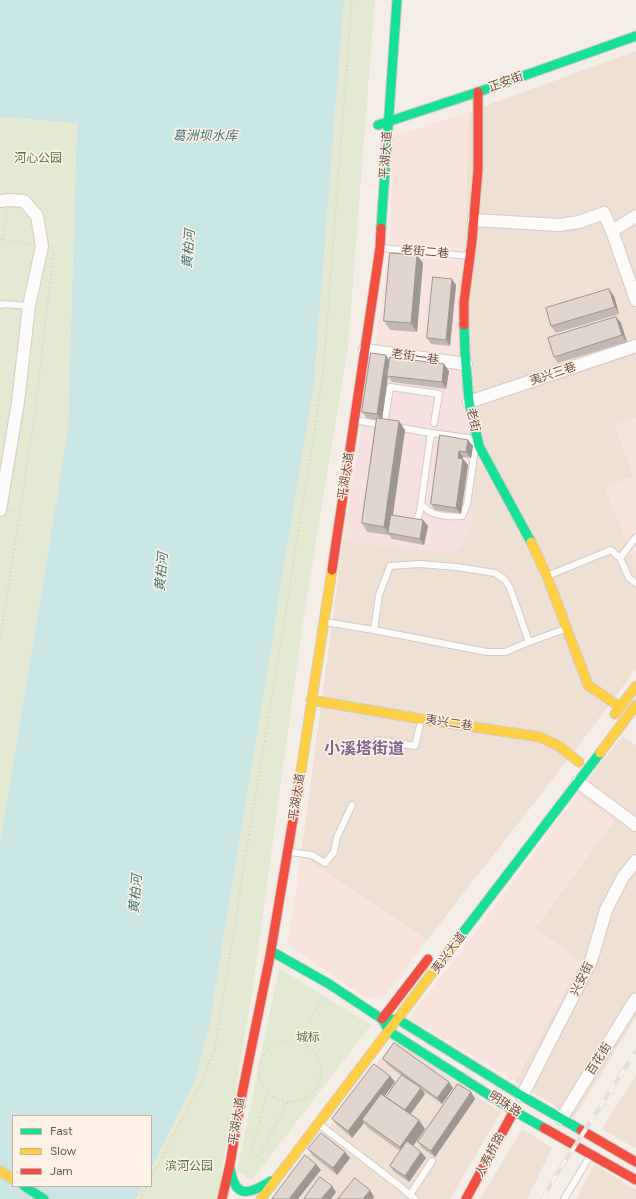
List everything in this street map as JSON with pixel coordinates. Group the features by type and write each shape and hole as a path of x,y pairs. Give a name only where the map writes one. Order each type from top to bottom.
{"main road":[{"name":"平湖大道","path":"222,1199 271,950 295,813 311,700 355,420 380,248 397,0"},
{"name":"正安街","path":"376,126 478,92 636,36"},
{"name":"老街","path":"478,92 478,169 474,220 464,302 469,402 479,446 526,530 547,576 588,685 620,707"},
{"name":"平湖大道","path":"340,452 351,382"},
{"name":"平湖大道","path":"271,950 270,926 312,639"},
{"path":"611,719 636,686"},
{"name":"夷兴二巷","path":"311,700 421,719 540,737 559,746 579,762"},
{"name":"夷兴大道","path":"261,1199 390,1032 636,705"},
{"name":"明珠路","path":"271,950 329,984 382,1019 390,1032 514,1110 636,1180"},
{"name":"夷兴大道","path":"382,1019 435,950"},
{"name":"明珠路","path":"382,1019 399,1020 522,1096 636,1162"},
{"name":"人寿桥路","path":"466,1199 514,1110"},
{"path":"230,1164 231,1180 234,1187 239,1192 246,1194 259,1189 277,1177"},
{"path":"0,1171 12,1178"},
{"path":"26,1187 44,1199"}],"street":[{"path":"0,510 18,402 29,306 42,246 37,216 24,201 4,200"},
{"path":"474,220 559,225 579,222 604,213 612,231 636,300"},
{"path":"612,231 636,216"},
{"name":"夷兴三巷","path":"469,402 636,346"},
{"name":"老街一巷","path":"365,350 394,358 466,364"},
{"path":"578,782 636,825"},
{"name":"兴安街","path":"522,1096 591,961 606,910 623,877 636,861"},
{"name":"百花街","path":"562,1119 636,999"}],"lane":[{"name":"老街二巷","path":"380,248 470,257"},
{"path":"0,305 29,306"},
{"path":"384,425 390,383 439,394 434,423"},
{"path":"355,420 469,438 475,449 467,505 462,516 453,517 436,514 429,511 421,504"},
{"path":"418,520 431,433"},
{"path":"620,558 636,537"},
{"path":"547,576 611,550 620,558 629,578 636,584"},
{"path":"374,630 379,595 390,566 419,564 457,567 495,573 505,580 510,588 529,642"},
{"path":"323,622 374,630 487,652 505,652 567,629"},
{"path":"377,740 415,746 421,719"},
{"path":"288,852 312,855 325,863 334,852 337,837 352,805"},
{"path":"318,1124 412,1197 432,1161"},
{"path":"564,1199 591,1154"}],"path":[{"path":"152,1176 206,1073 215,1048 302,513 323,373 352,0"},
{"path":"0,640 35,413 54,249 2,239 4,200"},
{"path":"299,1041 329,984"},
{"path":"289,1040 299,1041 308,1046 318,1057 321,1072 320,1082 315,1090 307,1097 298,1101 288,1102 274,1098 267,1093 262,1085 259,1075 259,1065 263,1055 270,1047 279,1042 289,1040"},
{"path":"267,1093 251,1154 258,1158 288,1102"},
{"path":"140,1199 146,1187"}],"shaded area":[{"path":"636,51 636,418 615,425 634,476 605,487 636,565 636,669 574,752 427,940 301,855 343,541 454,553 471,531 475,468 464,261 469,112"},
{"path":"469,112 464,249 390,243 393,136"},
{"path":"388,256 464,261 462,359 375,348"},
{"path":"373,357 462,368 485,464 475,468 471,531 454,553 343,541"},
{"path":"636,418 636,565 605,487 633,476 615,425"},
{"path":"622,736 636,745 636,1017 574,1118 515,1081 581,962 535,928 614,821 577,794"},
{"path":"577,794 615,820 535,927 581,962 515,1081 409,1018 498,903"},
{"path":"301,855 427,940 385,996 367,999 288,944"},
{"path":"394,1041 501,1112 450,1199 275,1199"},
{"path":"636,1075 636,1149 602,1129"},
{"path":"522,1129 552,1148 527,1199 480,1199"},
{"path":"594,1164 636,1190 636,1199 577,1199"}],"green space":[{"name":"滨河公园","path":"344,0 375,0 348,346 303,622 252,994 219,1187 215,1199 136,1199 142,1187 152,1187 152,1167 195,1081 209,1028 314,384"},
{"name":"河心公园","path":"0,117 77,123 68,430 0,843"},
{"name":"城标","path":"279,968 371,1025 252,1180 237,1171"}],"water":[{"name":"葛洲坝水库","path":"0,0 344,0 314,384 209,1028 195,1081 152,1167 152,1115 12,1115 12,1187 142,1187 136,1199 0,1199 0,843 68,430 77,123 0,117"}],"building":[{"path":"390,253 417,255 411,323 384,321"},
{"path":"433,277 452,279 446,340 427,338"},
{"path":"609,289 615,307 551,326 546,308"},
{"path":"616,317 622,335 554,357 548,338"},
{"path":"371,353 386,355 377,414 362,412"},
{"path":"390,357 444,364 442,382 387,376"},
{"path":"377,418 399,421 384,527 362,523"},
{"path":"440,435 468,440 466,452 459,451 458,458 463,459 456,508 431,504"},
{"path":"391,515 423,520 420,539 388,533"},
{"path":"394,1043 449,1082 437,1098 383,1059"},
{"path":"374,1064 390,1076 348,1131 332,1119"},
{"path":"402,1075 421,1088 405,1110 386,1097"},
{"path":"458,1084 471,1092 431,1151 418,1142"},
{"path":"381,1094 419,1120 400,1147 362,1120"},
{"path":"321,1133 345,1152 333,1168 308,1149"},
{"path":"407,1141 421,1152 405,1176 390,1166"},
{"path":"305,1155 316,1164 289,1199 272,1199"},
{"path":"320,1177 332,1186 321,1199 304,1199"},
{"path":"355,1178 370,1190 363,1199 338,1199"}],"railway":[{"path":"543,1199 553,1180 636,1051"}],"traffic: fast":[{"path":"381,228 397,0"},
{"path":"378,125 478,92 636,36"},
{"path":"464,325 469,402 479,446 531,542"},
{"path":"455,943 600,753"},
{"path":"271,951 329,984 382,1019 390,1032 514,1111 544,1128"},
{"path":"387,1019 399,1020 522,1096 581,1130"},
{"path":"230,1168 235,1185 244,1191 256,1189 271,1181"},
{"path":"26,1187 44,1199"}],"traffic: slow":[{"path":"531,542 547,576 588,685 620,707"},
{"path":"298,790 332,570"},
{"path":"615,714 636,686"},
{"path":"311,700 421,719 540,737 559,746 579,762"},
{"path":"600,753 636,705"},
{"path":"261,1199 455,943"},
{"path":"0,1171 12,1178"}],"traffic: jam":[{"path":"464,325 464,302 472,241 478,169 478,92"},
{"path":"332,570 380,248 381,228"},
{"path":"271,950 298,790"},
{"path":"222,1199 271,951"},
{"path":"382,1019 428,959"},
{"path":"466,1199 514,1111"},
{"path":"544,1128 636,1180"},
{"path":"581,1130 636,1162"}],"district":[{"name":"小溪塔街道","path":"364,749"}],"water label":[{"name":"黄柏河","path":"189,249"},
{"name":"黄柏河","path":"162,572"},
{"name":"黄柏河","path":"136,894"}]}
